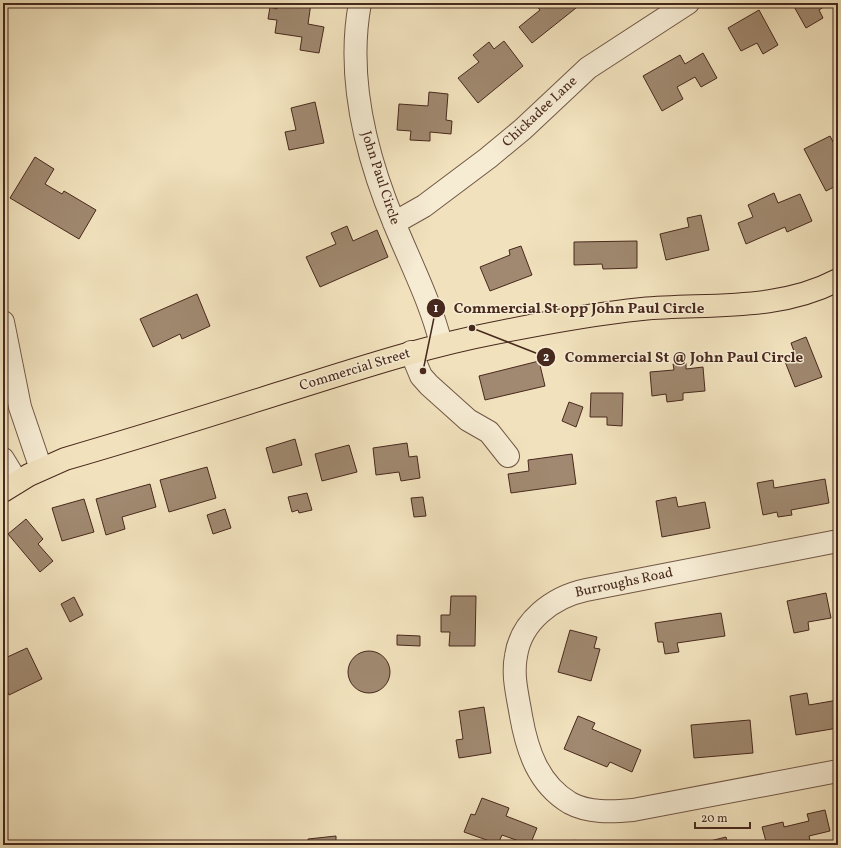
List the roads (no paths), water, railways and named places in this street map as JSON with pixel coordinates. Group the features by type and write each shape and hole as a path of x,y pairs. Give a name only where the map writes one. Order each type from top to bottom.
{"main road":[{"name":"Commercial Street","path":"10,486 41,469 72,457 441,344 513,329 630,311 673,307 749,305 779,301 804,294 838,280"}],"street":[{"name":"John Paul Circle","path":"360,3 355,54 360,110 371,160 394,224 431,311 441,344"},
{"name":"Chickadee Lane","path":"394,224 428,203 494,154 588,68 688,3"},
{"path":"3,322 20,407 41,469"},
{"path":"411,352 421,376 429,385 468,420 489,432 508,456"},
{"path":"3,459 10,486"},
{"name":"Burroughs Road","path":"838,541 586,590 565,596 547,607 532,621 519,644 515,665 518,696 524,731 533,759 542,777 553,789 564,799 579,807 611,811 632,810 838,771"}],"place":[{"name":"Commercial St @ John Paul Circle","path":"472,328"},
{"name":"Commercial St opp John Paul Circle","path":"423,371"}]}
